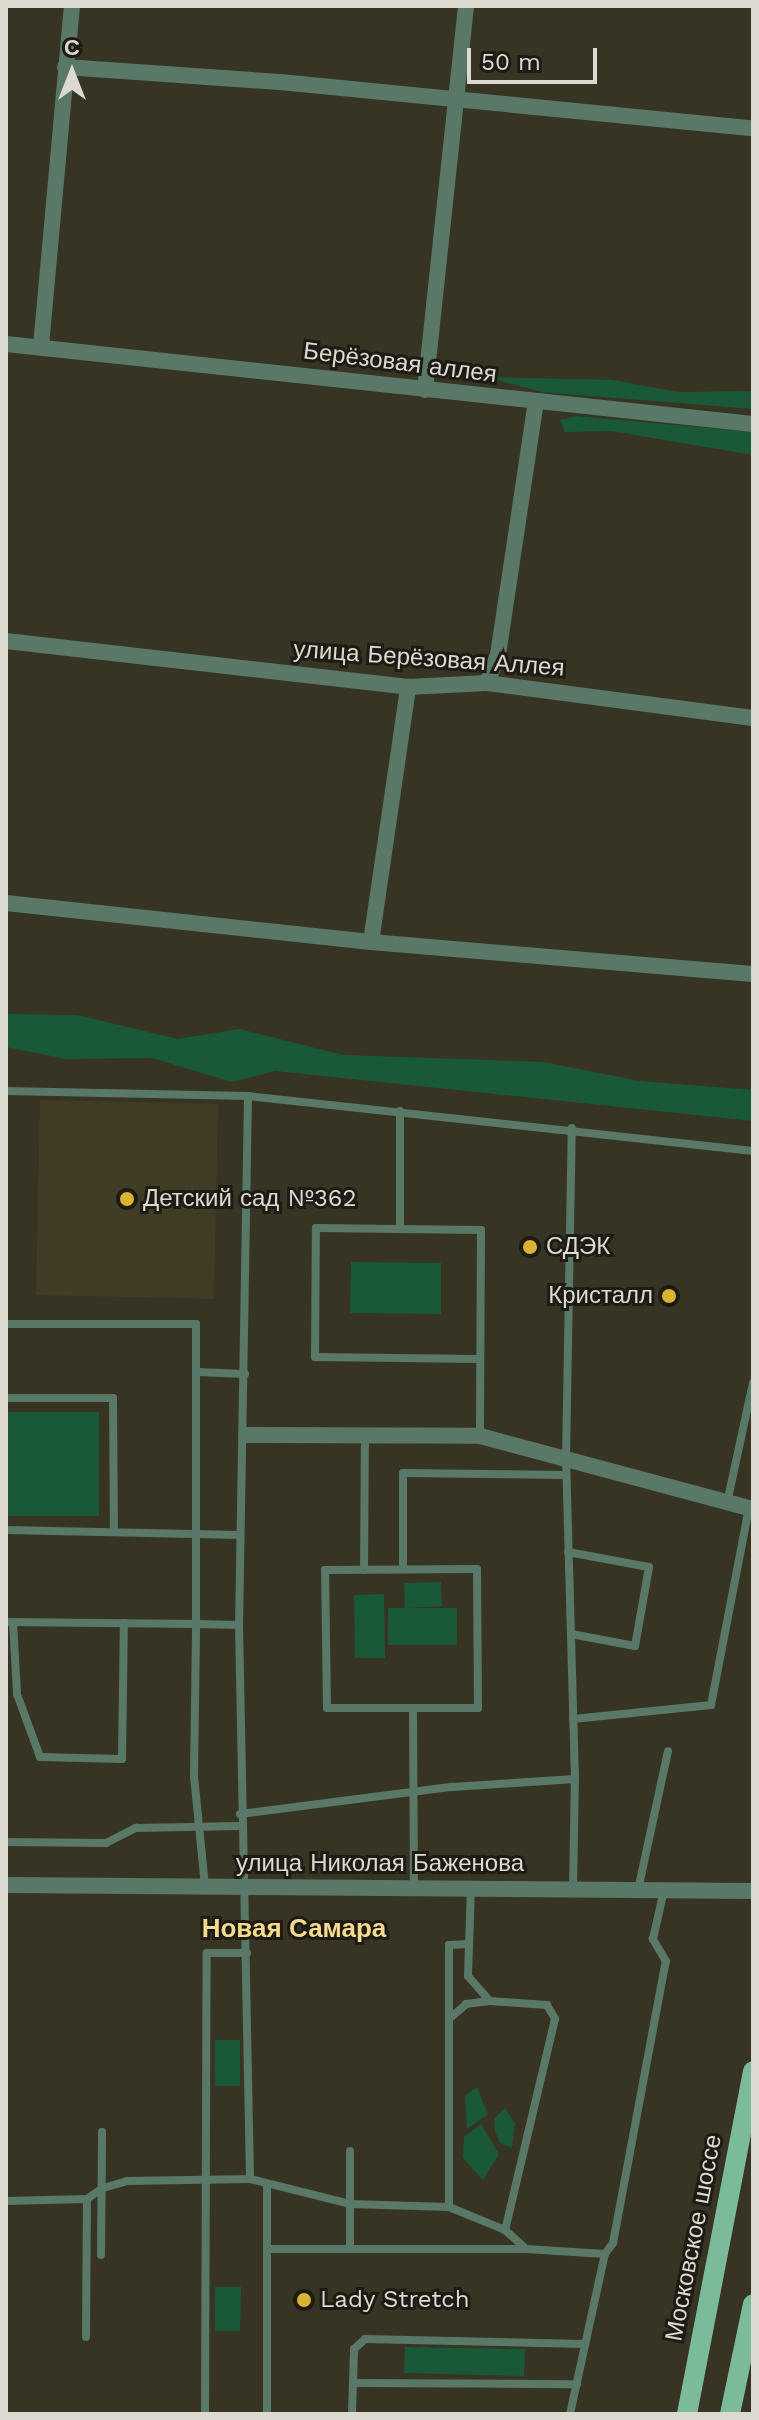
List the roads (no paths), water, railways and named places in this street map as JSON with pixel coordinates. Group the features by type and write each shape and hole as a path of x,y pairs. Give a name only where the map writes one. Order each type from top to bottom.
{"main road":[{"name":"Московское шоссе","path":"687,2414 753,2071"},
{"path":"730,2414 753,2304"}],"street":[{"path":"41,346 72,6"},
{"path":"425,390 466,6"},
{"path":"65,67 280,82 753,128"},
{"name":"Берёзовая аллея","path":"6,344 753,424"},
{"path":"487,683 498,655 536,402"},
{"name":"улица Берёзовая Аллея","path":"6,641 408,687 487,683 753,718"},
{"path":"371,942 408,687"},
{"path":"6,903 371,942 753,974"},
{"path":"246,1435 480,1436 566,1467 751,1509"},
{"name":"улица Николая Баженова","path":"6,1885 753,1891"}],"lane":[{"path":"6,1091 248,1096 572,1128 753,1151"},
{"path":"248,1096 246,1435 239,1625 240,1826 246,1886 250,2179"},
{"path":"400,1111 400,1229"},
{"path":"572,1128 566,1467 575,1779 573,1889"},
{"path":"480,1359 315,1357 316,1228 481,1230 480,1436"},
{"path":"6,1324 196,1324 194,1776 202,1824 205,1886"},
{"path":"196,1372 245,1374"},
{"path":"727,1503 753,1383"},
{"path":"6,1398 113,1398 114,1531"},
{"path":"364,1570 365,1436"},
{"path":"403,1569 403,1473 566,1467"},
{"path":"573,1719 711,1705 751,1509"},
{"path":"6,1530 240,1535"},
{"path":"568,1552 649,1567 635,1646 571,1634"},
{"path":"403,1569 477,1569 478,1708 327,1708 325,1570 403,1569"},
{"path":"124,1623 122,1759 40,1757 17,1694 10,1622 124,1623 239,1625"},
{"path":"413,1708 414,1888"},
{"path":"638,1890 668,1751"},
{"path":"240,1814 414,1792 575,1779"},
{"path":"6,1842 106,1843 136,1828 202,1824 240,1826"},
{"path":"471,1888 468,1976 490,2001"},
{"path":"570,2414 605,2254 613,2243 666,1961 653,1939 664,1890"},
{"path":"449,2207 449,1945 469,1944"},
{"path":"205,2414 207,1953 247,1953"},
{"path":"449,2019 466,2004 490,2001 547,2005 555,2019 505,2230"},
{"path":"101,2255 102,2132"},
{"path":"350,2151 350,2249"},
{"path":"6,2201 87,2199 103,2188 127,2181 250,2179 350,2204 449,2207 505,2230 526,2249"},
{"path":"267,2184 267,2414"},
{"path":"86,2337 87,2199"},
{"path":"267,2249 526,2249 605,2254"},
{"path":"352,2414 354,2349 365,2339 585,2344"},
{"path":"353,2383 577,2384"}],"place":[{"name":"Детский сад №362","path":"127,1199"},
{"name":"СДЭК","path":"530,1247"},
{"name":"Кристалл","path":"669,1296"},
{"name":"Lady Stretch","path":"304,2300"}],"district":[{"name":"Новая Самара","path":"294,1929"}]}
